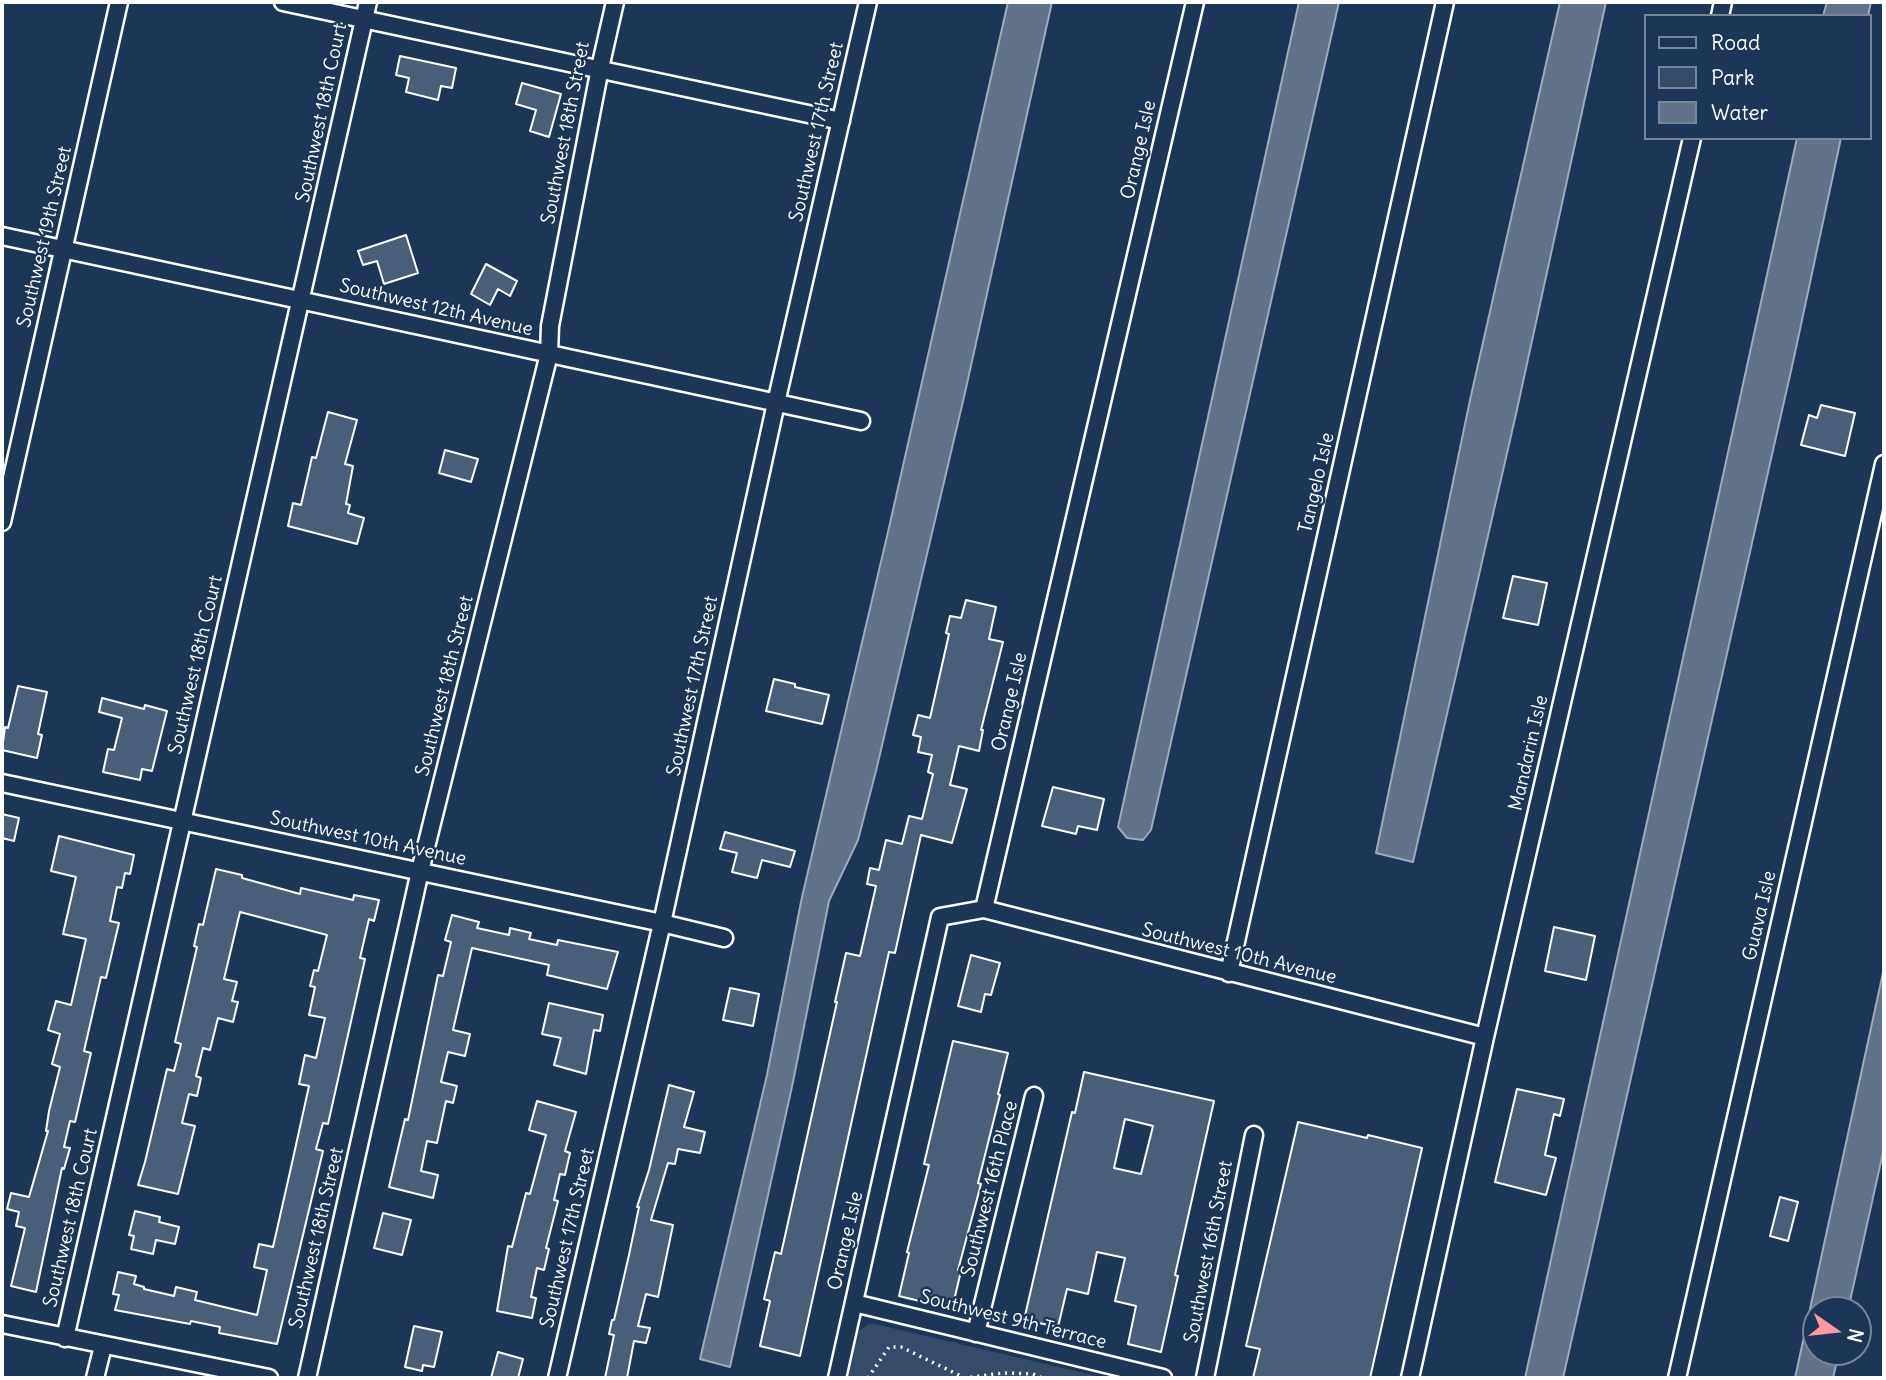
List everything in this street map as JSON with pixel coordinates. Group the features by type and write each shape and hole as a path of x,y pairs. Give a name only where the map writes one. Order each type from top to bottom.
{"street":[{"name":"Southwest 19th Street","path":"2,522 119,2"},
{"path":"284,2 841,121"},
{"name":"Southwest 18th Court","path":"65,1338 368,2"},
{"name":"Southwest 18th Street","path":"307,1378 420,871 549,354 550,326 615,2"},
{"name":"Southwest 17th Street","path":"557,1378 663,923 776,403 868,2"},
{"name":"Orange Isle","path":"837,1378 940,917 984,909 1195,2"},
{"name":"Tangelo Isle","path":"1229,973 1445,2"},
{"name":"Mandarin Isle","path":"1410,1378 1485,1037 1692,140"},
{"name":"Southwest 12th Avenue","path":"2,236 861,421"},
{"name":"Guava Isle","path":"1677,1378 1884,464"},
{"name":"Southwest 10th Avenue","path":"2,783 724,938"},
{"name":"Southwest 10th Avenue","path":"984,909 1485,1037"},
{"name":"Southwest 16th Place","path":"976,1333 1034,1096"},
{"name":"Southwest 16th Street","path":"1205,1378 1254,1135"},
{"name":"Southwest 9th Terrace","path":"854,1303 1163,1378"},
{"path":"2,1324 269,1378"},
{"path":"96,1378 103,1346"}],"path":[{"path":"868,1378 888,1347 901,1347 965,1378 1003,1373 1033,1374 1042,1378"}],"green space":[{"path":"869,1324 1105,1378 847,1378 857,1332"}],"water":[{"path":"1008,2 1052,2 964,397 876,771 858,840 829,901 793,1082 730,1367 700,1359 767,1075 802,897"},
{"path":"1299,2 1339,2 1151,830 1143,840 1127,838 1118,827"},
{"path":"1560,2 1606,2 1516,414 1413,862 1376,853 1470,400"},
{"path":"1827,2 1871,2 1868,14 1824,14"},
{"path":"1797,140 1841,140 1793,362 1563,1378 1525,1378"},
{"path":"1884,968 1884,1148 1851,1296 1813,1296"},
{"path":"1802,1346 1802,1366 1836,1366 1833,1378 1795,1378"}],"building":[{"path":"400,56 456,68 452,88 441,86 438,100 406,92 409,78 396,75"},
{"path":"522,83 561,94 549,137 530,131 536,110 516,104"},
{"path":"406,235 418,273 384,284 377,261 363,265 358,251"},
{"path":"486,264 517,281 510,296 498,289 490,305 471,294"},
{"path":"1821,405 1855,413 1845,456 1801,445 1809,415 1817,418"},
{"path":"328,412 357,420 345,464 353,466 346,504 350,505 348,513 364,518 357,544 288,526 293,503 301,505 312,457 316,458"},
{"path":"445,450 478,459 471,482 439,473"},
{"path":"1513,576 1547,583 1538,625 1503,618"},
{"path":"966,600 996,607 989,639 1003,642 981,730 979,751 959,746 950,785 967,789 952,843 921,835 895,953 889,952 800,1356 760,1346 770,1301 764,1299 775,1252 781,1254 846,953 860,956 876,886 867,884 870,868 879,870 886,840 902,844 909,816 922,819 933,774 928,772 932,755 918,752 921,737 913,735 918,715 930,718 949,634 946,633 950,616 961,618"},
{"path":"774,679 829,695 822,724 766,711"},
{"path":"18,686 47,692 38,734 42,735 37,758 2,750 5,727 8,728"},
{"path":"102,698 144,709 145,705 167,711 152,771 142,769 140,780 103,772 108,749 114,750 122,718 99,712"},
{"path":"1053,787 1104,799 1097,830 1078,826 1076,834 1042,826"},
{"path":"2,814 19,818 14,841 2,838"},
{"path":"725,832 795,851 790,867 762,860 757,878 732,872 737,853 720,849"},
{"path":"59,836 134,855 130,874 125,873 122,888 117,887 110,921 119,923 106,978 101,977 84,1051 91,1053 75,1122 70,1121 64,1147 70,1148 64,1169 62,1168 36,1292 11,1286 25,1228 16,1226 19,1212 7,1209 11,1193 29,1197 48,1131 49,1111 60,1067 52,1064 60,1034 48,1030 56,1001 71,1005 86,939 63,934 76,877 51,871"},
{"path":"216,869 300,894 301,888 353,900 354,895 379,900 374,921 369,919 360,958 365,959 328,1124 323,1123 316,1149 323,1151 277,1344 219,1333 220,1327 115,1310 119,1295 113,1294 118,1272 136,1276 134,1284 144,1289 174,1296 176,1287 197,1292 195,1300 257,1315 267,1270 254,1267 259,1244 273,1247 309,1086 299,1084 305,1055 316,1058 325,1018 309,1015 315,987 310,986 314,970 318,971 327,935 240,912 224,979 237,982 232,1001 238,1002 233,1022 218,1018 210,1050 203,1048 196,1076 201,1078 197,1096 189,1094 182,1123 195,1126 178,1194 138,1185 167,1069 174,1071 181,1044 175,1042 197,947 194,946 199,924 203,925"},
{"path":"452,915 479,922 477,928 509,935 510,928 531,933 529,939 557,945 558,940 618,952 607,989 547,975 549,965 472,948 453,1030 470,1034 465,1056 448,1052 441,1082 457,1086 453,1103 446,1101 437,1143 427,1141 421,1171 438,1175 433,1198 389,1187 405,1119 408,1120 438,975 443,976 451,942 445,940"},
{"path":"1554,927 1595,936 1586,980 1545,971"},
{"path":"971,955 1000,963 991,995 985,994 981,1012 958,1006"},
{"path":"730,988 759,994 753,1026 723,1020"},
{"path":"549,1003 603,1015 600,1031 594,1030 586,1074 554,1065 561,1038 542,1034"},
{"path":"953,1041 1008,1053 978,1183 981,1184 958,1270 961,1271 952,1309 899,1296 929,1165 924,1164"},
{"path":"1084,1072 1214,1101 1175,1275 1178,1276 1161,1352 1128,1344 1136,1306 1115,1301 1125,1258 1097,1252 1088,1294 1067,1289 1058,1327 1024,1320 1072,1112 1075,1113","holes":["1125,1119 1153,1126 1141,1174 1114,1168"]},
{"path":"669,1085 694,1092 684,1127 705,1132 700,1153 678,1149 675,1164 668,1163 651,1220 673,1225 658,1297 646,1294 638,1326 650,1328 646,1343 634,1341 627,1378 605,1378 614,1335 609,1334 612,1320 629,1255 637,1207 649,1170"},
{"path":"1517,1089 1564,1099 1560,1116 1554,1114 1545,1155 1556,1158 1546,1195 1495,1182"},
{"path":"537,1101 576,1112 565,1151 570,1153 565,1175 560,1174 554,1200 558,1201 546,1248 549,1249 544,1270 537,1268 531,1297 536,1298 532,1318 497,1311 508,1246 512,1247 526,1193 530,1194 546,1135 529,1130"},
{"path":"1298,1122 1422,1148 1370,1378 1253,1378 1260,1349 1246,1346"},
{"path":"1780,1197 1798,1202 1788,1241 1770,1236"},
{"path":"135,1211 160,1217 159,1222 179,1227 175,1244 156,1240 153,1254 131,1249 134,1236 129,1235"},
{"path":"383,1213 411,1220 402,1255 374,1248"},
{"path":"414,1326 442,1332 434,1367 423,1365 422,1371 405,1367"},
{"path":"498,1352 523,1359 518,1378 491,1378"}]}
